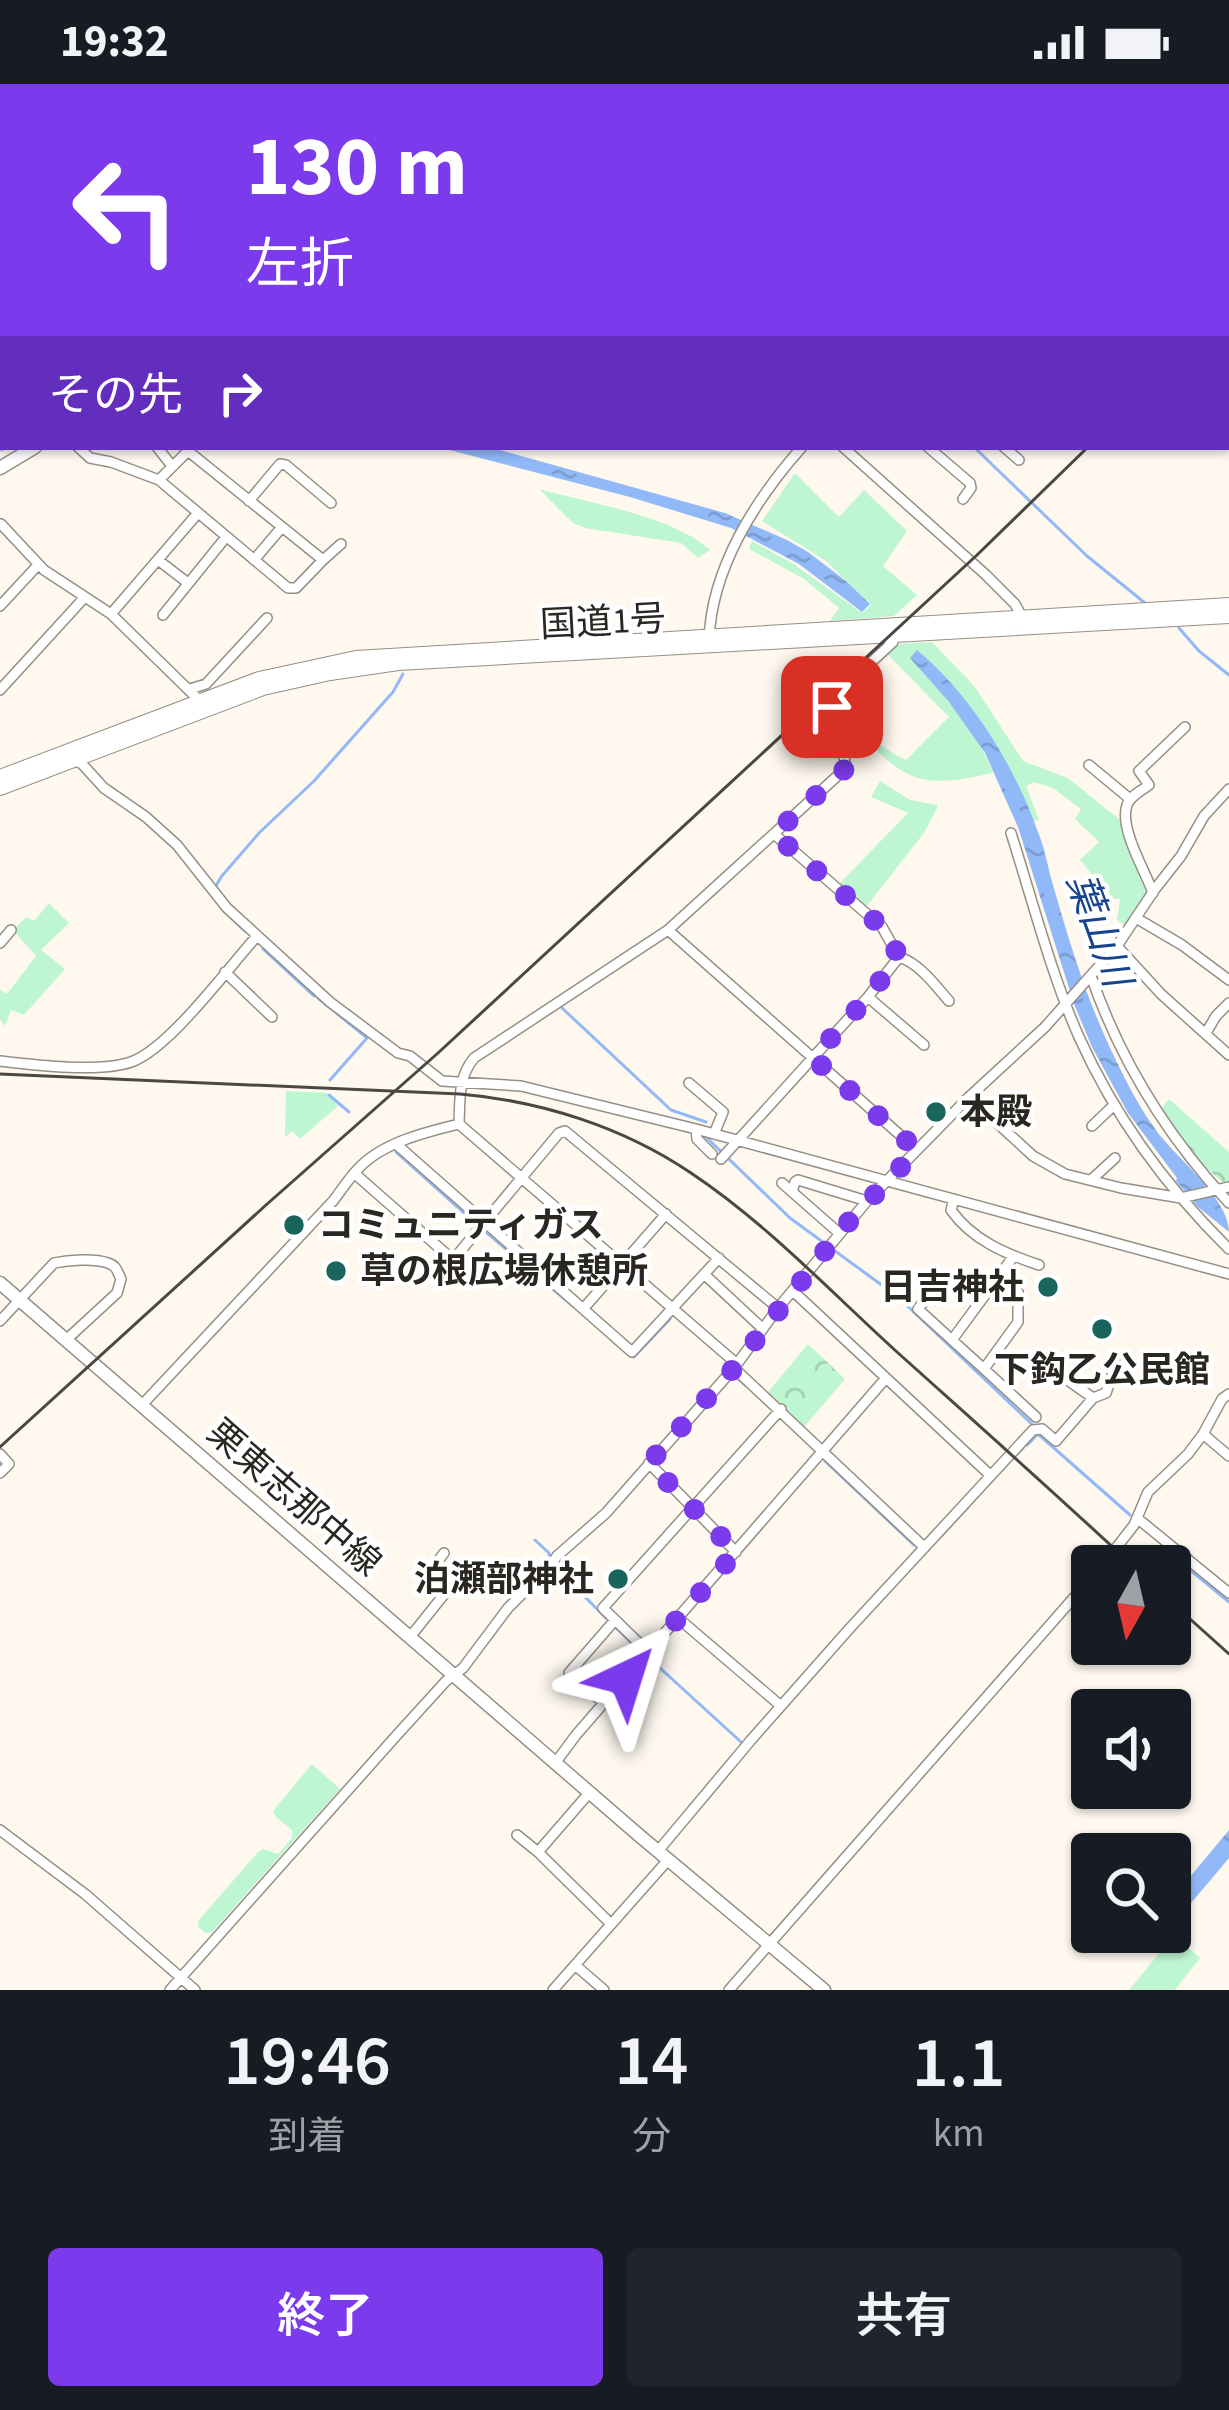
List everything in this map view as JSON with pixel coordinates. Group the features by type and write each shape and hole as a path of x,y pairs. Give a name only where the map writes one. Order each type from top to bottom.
{"highway":[{"name":"国道1号","path":"709,641 894,636 1229,605"},
{"name":"国道1号","path":"0,788 199,700 314,664 356,658 1229,616"},
{"name":"国道1号","path":"0,777 70,755"}],"main road":[{"path":"0,468 29,450"},
{"name":"栗東志那中線","path":"0,1283 824,1990"}],"street":[{"path":"82,450 90,458 159,480 292,590 341,544"},
{"path":"159,450 172,466"},
{"path":"159,480 189,450"},
{"path":"191,450 323,560"},
{"path":"709,641 716,592 739,538 800,450"},
{"path":"848,450 1016,604 1022,623"},
{"path":"932,450 970,482 963,499"},
{"path":"1007,450 1019,460"},
{"path":"249,501 280,464 331,503"},
{"path":"111,614 198,513"},
{"path":"1,524 38,565 111,614 199,700 206,684 267,618"},
{"path":"254,560 282,527"},
{"path":"163,615 226,537"},
{"path":"158,560 188,584"},
{"path":"0,606 38,565"},
{"path":"0,690 84,598"},
{"path":"824,725 839,692 894,636"},
{"path":"459,1124 462,1082 474,1058 668,930 845,769 847,756 824,725 793,707"},
{"path":"1153,893 1130,838 1125,809 1149,785 1139,771 1185,727"},
{"path":"70,755 177,845 227,908 329,1002 442,1081 521,1086 1229,1274"},
{"path":"1088,765 1130,799"},
{"path":"170,1990 380,1753 477,1653 508,1608 606,1513 735,1366 867,1201 1090,978 1181,856 1204,816 1229,789"},
{"path":"1011,833 1067,1004 1113,1106 1181,1198 1229,1249"},
{"path":"774,834 882,927 899,956"},
{"path":"1136,918 1229,980"},
{"path":"0,943 11,930"},
{"path":"668,930 917,1150"},
{"path":"0,1061 98,1066 132,1061 163,1042 257,937"},
{"path":"1117,946 1146,980 1229,1054"},
{"path":"696,1129 697,1139 720,1156 738,1141 899,956"},
{"path":"899,956 919,969 949,1001"},
{"path":"225,972 272,1016"},
{"path":"1090,978 1131,1071 1179,1144 1224,1189 1229,1203"},
{"path":"868,997 924,1045"},
{"path":"1206,1033 1229,1003"},
{"path":"689,1082 723,1112 714,1134"},
{"path":"969,1096 1033,1156 1065,1174 1181,1198 1224,1189"},
{"path":"1092,1126 1113,1106"},
{"path":"141,1406 333,1201 360,1165 396,1144 459,1124"},
{"path":"459,1124 735,1366 924,1547"},
{"path":"443,1272 565,1131 778,1308"},
{"path":"396,1144 632,1352 719,1258"},
{"path":"1091,1180 1114,1158"},
{"path":"354,1173 452,1259"},
{"path":"792,1192 799,1180 867,1201"},
{"path":"782,1183 839,1233"},
{"path":"954,1199 956,1217 1000,1252 1040,1265"},
{"path":"584,1307 666,1214"},
{"path":"952,1340 1013,1257"},
{"path":"0,1321 54,1263 113,1265 121,1279 117,1293 66,1340"},
{"path":"704,1274 763,1329"},
{"path":"983,1369 1018,1322 1018,1292 1000,1277"},
{"path":"938,1283 918,1309 1056,1441 1094,1398 1106,1393 1115,1355"},
{"path":"794,1292 990,1475"},
{"path":"1041,1360 1094,1398"},
{"path":"556,1762 886,1378"},
{"path":"1120,1545 1148,1492 1203,1434 1229,1394"},
{"path":"1217,1408 1229,1420"},
{"path":"648,1652 603,1609 781,1409"},
{"path":"553,1990 781,1706 1037,1425"},
{"path":"1203,1434 1229,1456"},
{"path":"0,1454 9,1464 0,1473"},
{"path":"649,1463 736,1552"},
{"path":"1137,1518 1229,1593"},
{"path":"410,1637 446,1592 429,1573 444,1553"},
{"path":"729,1990 1071,1601"},
{"path":"678,1618 781,1706"},
{"path":"604,1703 569,1673 615,1620"},
{"path":"538,1852 590,1792"},
{"path":"0,1830 86,1894 195,1990"},
{"path":"517,1834 610,1924"},
{"path":"575,1965 604,1990"}],"green space":[{"path":"795,473 839,517 864,490 907,531 883,566 917,595 894,616 830,621 839,608 804,579 749,549 752,541 795,565 862,613 871,605 826,561 762,521"},
{"path":"539,489 653,519 710,550 698,558 681,543 585,528 573,523"},
{"path":"932,642 975,687 1023,761 1068,778 1120,820 1126,845 1149,890 1125,925 1117,920 1120,899 1113,899 1080,860 1099,842 1075,819 1081,809 1053,788 1034,782 1026,786 1039,820 1033,821 985,729 955,688 918,651 911,659 968,727 993,773 937,781 918,778 889,761 834,714 840,699 869,734 906,760 949,717 887,654 898,644"},
{"path":"880,781 910,800 938,805 924,833 866,907 839,884 908,813 871,797"},
{"path":"49,903 69,923 41,950 65,969 24,1015 11,1010 5,1026 0,1019 0,990 7,994 36,956 13,930 26,917 34,921"},
{"path":"286,1091 327,1093 338,1106 300,1139 292,1131 285,1137"},
{"path":"1169,1099 1229,1152 1225,1184 1200,1163 1160,1110"},
{"path":"808,1344 845,1379 804,1427 768,1392"},
{"path":"312,1764 340,1789 212,1932 206,1933 198,1927 199,1920 258,1852 278,1854 292,1838 292,1830 273,1811"},
{"path":"1191,1950 1200,1958 1175,1990 1129,1990 1159,1953"}],"water":[{"path":"450,450 500,450 725,513 808,552 870,604 862,612 799,564 731,528"},
{"path":"917,650 956,688 1004,757 1040,838 1079,969 1111,1050 1149,1121 1220,1206 1229,1232 1176,1181 1128,1113 1092,1047 1018,827 985,753 910,658"},
{"path":"1229,1830 1229,1858 1191,1903 1191,1876"}],"waterway":[{"path":"977,450 1087,556 1145,603"},
{"path":"1179,628 1229,675"},
{"path":"216,886 259,833 314,781 393,692 403,674"},
{"path":"225,912 245,931"},
{"path":"263,949 314,996"},
{"path":"318,998 367,1038 330,1080"},
{"path":"562,1008 671,1110 706,1122"},
{"path":"329,1095 349,1112"},
{"path":"707,1138 790,1218 898,1297 1035,1427"},
{"path":"396,1152 474,1222"},
{"path":"486,1232 540,1278"},
{"path":"547,1284 573,1306"},
{"path":"615,1343 634,1357 670,1319"},
{"path":"734,1375 746,1386"},
{"path":"1027,1445 1038,1434 1130,1515"},
{"path":"1015,1456 1023,1448"},
{"path":"825,1461 914,1545"},
{"path":"942,1535 968,1507"},
{"path":"535,1540 549,1553 550,1561"},
{"path":"556,1568 608,1620"},
{"path":"1191,1571 1229,1602"},
{"path":"617,1629 639,1650"},
{"path":"649,1658 741,1742"}],"railway":[{"path":"0,1447 438,1053 1085,450"},
{"path":"0,1074 460,1094 551,1110 638,1142 745,1213 1110,1545"},
{"path":"1191,1620 1229,1654"}],"place":[{"name":"本殿","path":"936,1112"},
{"name":"コミュニティガス","path":"294,1225"},
{"name":"草の根広場休憩所","path":"336,1271"},
{"name":"日吉神社","path":"1048,1287"},
{"name":"下鈎乙公民館","path":"1102,1329"},
{"name":"泊瀬部神社","path":"618,1579"}],"route":[{"path":"626,1678 736,1552 649,1463 734,1368 842,1229 917,1150 813,1058 899,956 882,927 774,834 845,769 847,756 822,729 832,707"}],"water label":[{"name":"葉山川","path":"1098,930"}]}
